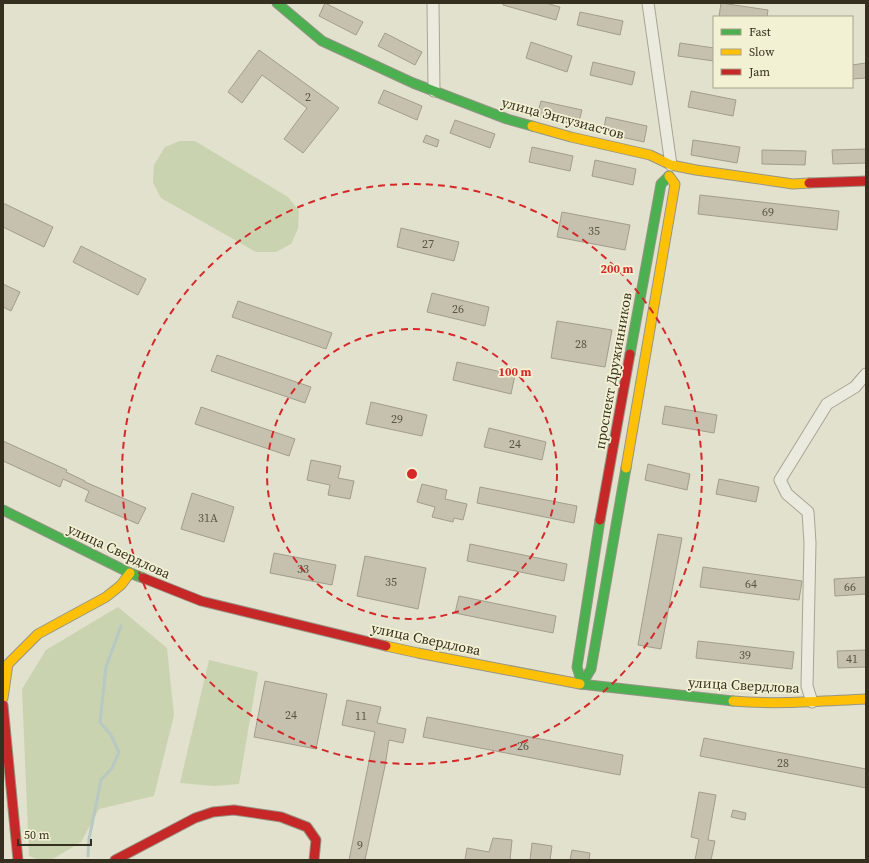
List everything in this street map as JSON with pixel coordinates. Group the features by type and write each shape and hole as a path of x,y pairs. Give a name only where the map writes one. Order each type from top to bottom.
{"street":[{"name":"улица Энтузиастов","path":"277,3 322,41 384,71 507,119 571,137 650,155 670,170 793,184 866,181"},
{"path":"433,3 434,91"},
{"path":"582,684 591,669 675,184 670,170 648,3"},
{"name":"проспект Дружинников","path":"582,684 577,667 602,509 661,184 670,170"},
{"path":"812,702 807,686 810,543 808,512 787,494 780,480 827,404 855,387 866,374"},
{"name":"улица Свердлова","path":"3,510 130,573 201,601 418,653 582,684 667,694 748,702 812,702 866,699"},
{"path":"3,698 8,664 38,634 106,597 121,584 130,573"},
{"path":"3,706 18,860"},
{"path":"121,859 195,818 213,812 234,810 281,817 307,827 316,840 314,860"}],"green space":[{"path":"180,141 195,141 288,197 299,211 298,229 291,244 276,252 256,252 161,198 153,183 154,165 165,147"},
{"path":"118,607 167,648 174,715 154,796 99,809 81,842 51,860 40,860 29,856 22,689 46,650"},
{"path":"209,660 258,672 239,784 214,786 180,783"}],"building":[{"path":"325,3 363,22 356,35 319,16"},
{"path":"503,3 546,3 560,7 556,20 503,5"},
{"path":"721,3 768,10 767,16 719,16"},
{"path":"580,12 623,21 620,35 577,25"},
{"path":"385,33 422,52 415,65 378,46"},
{"path":"531,42 572,56 567,72 526,58"},
{"path":"680,43 713,48 713,61 678,56"},
{"path":"259,50 339,108 303,153 284,139 307,108 262,75 242,103 228,92"},
{"path":"593,62 635,72 632,85 590,75"},
{"path":"866,63 866,78 853,79 853,65"},
{"path":"384,90 422,106 417,120 378,103"},
{"path":"691,91 736,100 733,116 688,107"},
{"path":"541,101 582,110 578,125 537,116"},
{"path":"606,117 647,126 644,142 603,133"},
{"path":"455,120 495,134 490,148 450,133"},
{"path":"426,135 439,140 437,147 423,142"},
{"path":"693,140 740,147 737,163 691,155"},
{"path":"532,147 573,156 570,171 529,162"},
{"path":"866,149 866,163 833,164 832,150"},
{"path":"762,150 806,151 805,165 762,164"},
{"path":"595,160 636,169 633,185 592,176"},
{"path":"700,195 839,211 837,230 698,214"},
{"path":"3,203 53,227 44,247 3,227"},
{"path":"562,212 630,225 625,250 557,237"},
{"path":"401,228 459,242 454,261 397,247"},
{"path":"81,246 146,279 138,295 73,262"},
{"path":"3,284 20,292 11,311 3,307"},
{"path":"432,293 489,307 485,326 427,312"},
{"path":"238,301 332,333 326,349 232,317"},
{"path":"557,321 612,330 605,367 551,358"},
{"path":"217,355 311,387 305,403 211,371"},
{"path":"457,362 515,375 511,394 453,380"},
{"path":"371,402 427,415 422,436 366,424"},
{"path":"665,406 717,415 714,433 662,424"},
{"path":"201,407 295,439 289,456 195,424"},
{"path":"489,428 546,442 542,460 484,447"},
{"path":"3,441 67,470 66,472 85,482 146,508 138,524 85,501 89,491 63,479 60,487 3,461"},
{"path":"311,460 341,466 338,478 354,481 350,499 328,495 330,485 307,480"},
{"path":"648,464 690,474 687,490 645,480"},
{"path":"719,479 759,487 756,502 716,494"},
{"path":"422,484 447,490 445,499 467,504 463,520 454,518 453,522 432,517 435,507 417,502"},
{"path":"480,487 577,506 574,523 477,503"},
{"path":"192,493 234,507 224,542 181,529"},
{"path":"658,534 682,538 661,649 638,645"},
{"path":"470,544 567,564 564,581 467,561"},
{"path":"274,553 336,565 332,585 270,573"},
{"path":"365,556 426,568 418,609 357,596"},
{"path":"703,567 802,581 799,600 700,587"},
{"path":"866,577 866,594 835,596 834,579"},
{"path":"459,596 556,616 553,633 455,613"},
{"path":"698,641 794,652 792,669 696,658"},
{"path":"866,650 866,667 838,668 837,651"},
{"path":"265,681 327,694 316,749 254,737"},
{"path":"347,700 381,707 377,723 406,729 403,743 389,740 365,860 349,860 375,732 342,725"},
{"path":"427,717 623,755 620,775 423,737"},
{"path":"704,738 866,769 866,788 700,756"},
{"path":"699,792 716,795 708,840 715,841 711,860 695,860 699,839 691,837"},
{"path":"733,810 746,813 745,820 731,817"},
{"path":"493,838 512,840 510,860 465,860 467,848 489,852"},
{"path":"532,843 552,846 550,860 530,860"},
{"path":"572,850 590,853 589,860 570,860"}],"waterway":[{"path":"88,856 89,839 101,780 112,768 119,752 111,735 100,722 106,667 121,626"}],"traffic: fast":[{"path":"277,3 322,41 413,83 507,119 532,126"},
{"path":"630,354 661,184 669,176"},
{"path":"582,684 591,669 626,468"},
{"path":"3,510 143,578"},
{"path":"582,684 577,667 600,520"},
{"path":"580,684 733,701"}],"traffic: slow":[{"path":"532,126 571,137 650,155 671,165 793,184 809,183"},
{"path":"626,468 675,184 669,176"},
{"path":"3,698 8,664 38,634 106,597 121,585 130,573"},
{"path":"386,646 580,684"},
{"path":"733,701 783,703 866,699"}],"traffic: jam":[{"path":"809,183 866,181"},
{"path":"600,520 630,354"},
{"path":"143,578 201,601 386,646"},
{"path":"3,705 18,860"},
{"path":"115,860 195,818 213,812 234,810 281,817 307,827 316,840 314,860"}]}
